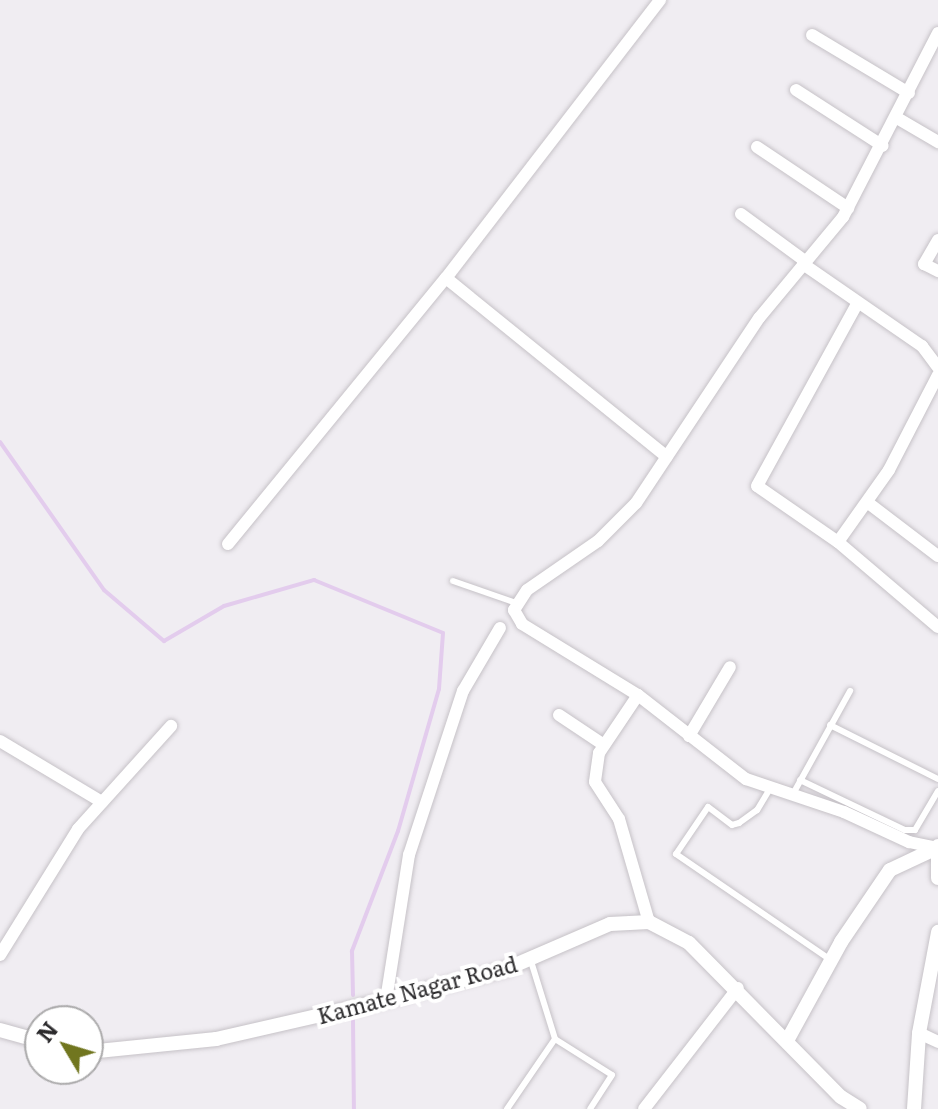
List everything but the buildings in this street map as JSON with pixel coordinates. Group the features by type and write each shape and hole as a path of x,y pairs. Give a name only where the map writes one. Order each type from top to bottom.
{"street":[{"path":"228,544 446,278 660,0"},
{"path":"938,33 883,146 848,208 759,318 622,522 516,603 516,618 522,624 638,695 746,779 793,794 909,842 938,847"},
{"path":"812,35 909,93"},
{"path":"796,90 883,146"},
{"path":"897,118 938,142"},
{"path":"757,147 848,208"},
{"path":"741,214 857,304 922,346 938,367"},
{"path":"938,240 924,264 938,271"},
{"path":"446,278 667,457"},
{"path":"857,304 757,486 838,542 938,627"},
{"path":"838,542 867,502 938,375"},
{"path":"867,502 938,556"},
{"path":"386,1000 409,855 463,691 500,628"},
{"path":"689,736 730,667"},
{"path":"638,695 604,745 595,782 619,819 649,922 689,943 738,988 841,1097 860,1109"},
{"path":"559,715 604,745"},
{"path":"0,955 78,829 171,726"},
{"path":"0,741 102,802"},
{"path":"788,1039 831,960 890,870 938,847"},
{"path":"938,847 938,878"},
{"name":"Kamate Nagar Road","path":"104,1050 216,1039 386,1000 530,958 610,924 649,922"},
{"path":"914,1109 919,1033 938,932"},
{"path":"644,1109 738,988"},
{"path":"0,1030 24,1037"},
{"path":"919,1033 938,1042"}],"lane":[{"path":"453,581 516,603"},
{"path":"793,794 850,691"},
{"path":"830,725 938,779"},
{"path":"800,780 905,830 915,830 938,791"},
{"path":"771,787 757,810 739,823 732,825 708,807 676,854 831,960"},
{"path":"530,958 555,1039 612,1075 590,1109"},
{"path":"507,1109 555,1039"}],"waterway":[{"path":"0,442 104,590 164,641 224,606 314,580 443,633 439,689 398,831 352,951 353,995"},
{"path":"353,1020 354,1109"}]}
